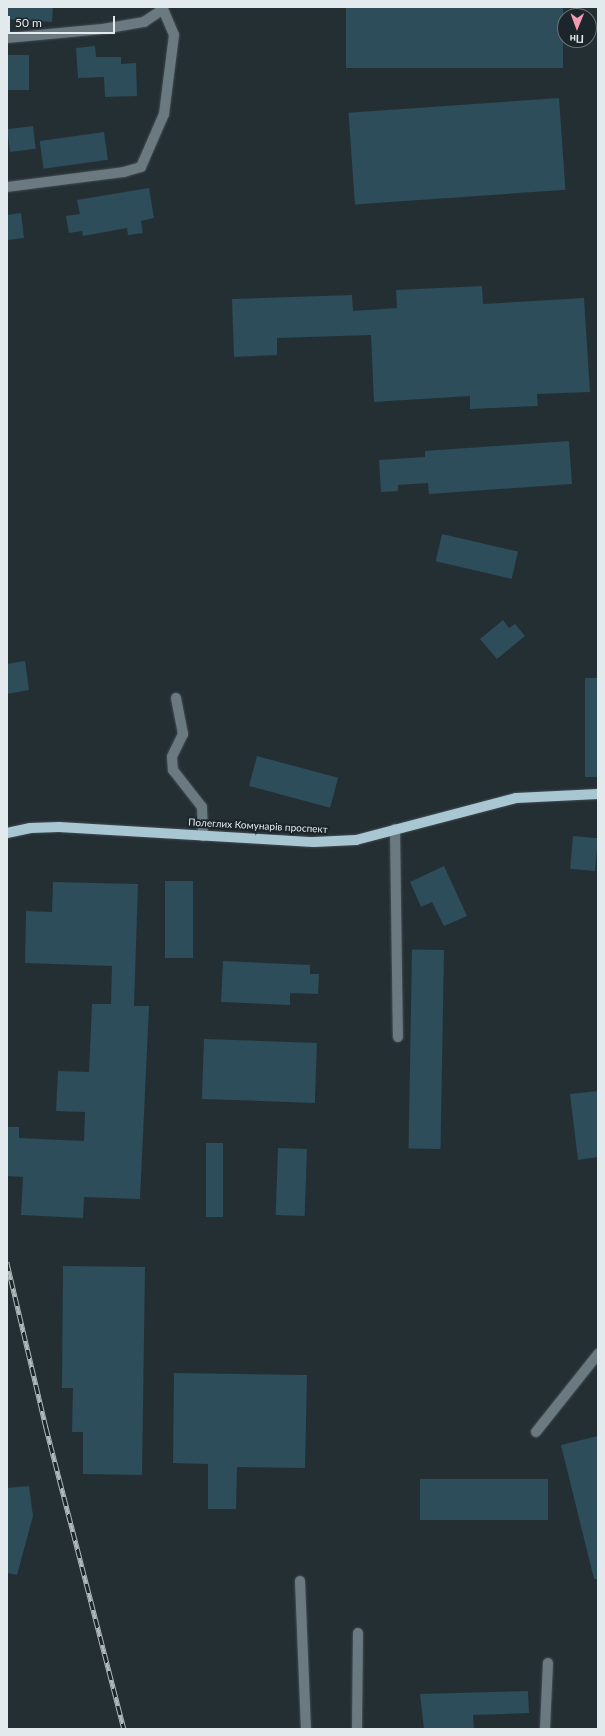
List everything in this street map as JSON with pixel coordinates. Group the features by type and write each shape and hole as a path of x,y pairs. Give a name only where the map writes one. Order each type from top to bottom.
{"main road":[{"name":"Полеглих Комунарів проспект","path":"7,833 30,828 59,827 314,842 356,840 516,798 598,794"}],"street":[{"path":"7,38 103,29 144,22 162,8 174,35 164,114 141,167 124,172 7,187"},
{"path":"176,698 183,734 172,757 173,770 202,807 203,836"},
{"path":"395,829 398,1037"},
{"path":"536,1432 598,1354"},
{"path":"300,1581 306,1729"},
{"path":"357,1729 358,1633"},
{"path":"546,1729 548,1662"}],"building":[{"path":"7,7 53,7 52,22 7,19"},
{"path":"346,7 563,7 557,8 557,48 563,48 563,68 346,68"},
{"path":"95,46 96,57 121,57 121,64 136,63 137,96 105,97 104,77 78,78 76,48"},
{"path":"7,55 29,55 29,90 7,90"},
{"path":"559,98 565,190 355,204 349,113"},
{"path":"33,126 36,149 10,152 7,129"},
{"path":"104,132 108,160 44,169 40,141"},
{"path":"149,188 154,218 141,221 143,233 128,235 127,228 83,236 82,231 69,233 66,216 80,214 77,200"},
{"path":"21,213 24,238 7,240 7,215"},
{"path":"482,286 483,304 584,298 590,392 537,394 538,406 470,409 470,396 374,402 371,335 277,338 277,355 234,357 232,299 352,295 353,311 397,308 396,290"},
{"path":"569,441 572,484 429,494 428,483 398,485 398,491 381,492 379,460 425,457 425,451"},
{"path":"442,534 518,552 512,579 436,561"},
{"path":"503,620 509,628 515,624 525,636 497,659 480,639"},
{"path":"25,661 29,690 7,694 7,664"},
{"path":"585,678 598,678 598,777 585,777"},
{"path":"257,756 338,778 330,808 249,786"},
{"path":"573,836 598,838 595,871 570,869"},
{"path":"444,866 467,916 444,926 432,902 421,907 410,882"},
{"path":"165,881 193,881 193,958 165,958"},
{"path":"53,882 138,884 134,1006 149,1006 140,1199 84,1197 83,1218 21,1215 23,1177 7,1176 7,1127 19,1127 19,1138 84,1141 85,1112 56,1111 58,1071 89,1072 92,1004 111,1004 112,966 25,963 26,911 52,912"},
{"path":"412,949 444,950 441,1149 409,1148"},
{"path":"223,961 310,965 310,974 319,974 318,994 290,993 290,1005 221,1002"},
{"path":"204,1039 317,1043 315,1103 202,1099"},
{"path":"598,1091 598,1157 578,1160 570,1094"},
{"path":"206,1143 223,1143 223,1217 206,1217"},
{"path":"278,1148 307,1149 305,1216 276,1215"},
{"path":"63,1266 145,1267 142,1475 83,1474 83,1432 72,1432 73,1388 62,1388"},
{"path":"174,1373 307,1375 305,1468 237,1467 236,1509 208,1509 208,1464 173,1463"},
{"path":"598,1436 598,1579 594,1579 561,1445"},
{"path":"420,1479 548,1479 548,1520 420,1520"},
{"path":"29,1486 33,1516 17,1575 7,1573 7,1488"},
{"path":"528,1691 529,1713 473,1715 474,1729 424,1729 420,1694"}],"railway":[{"path":"7,1262 46,1427 124,1729"}]}
